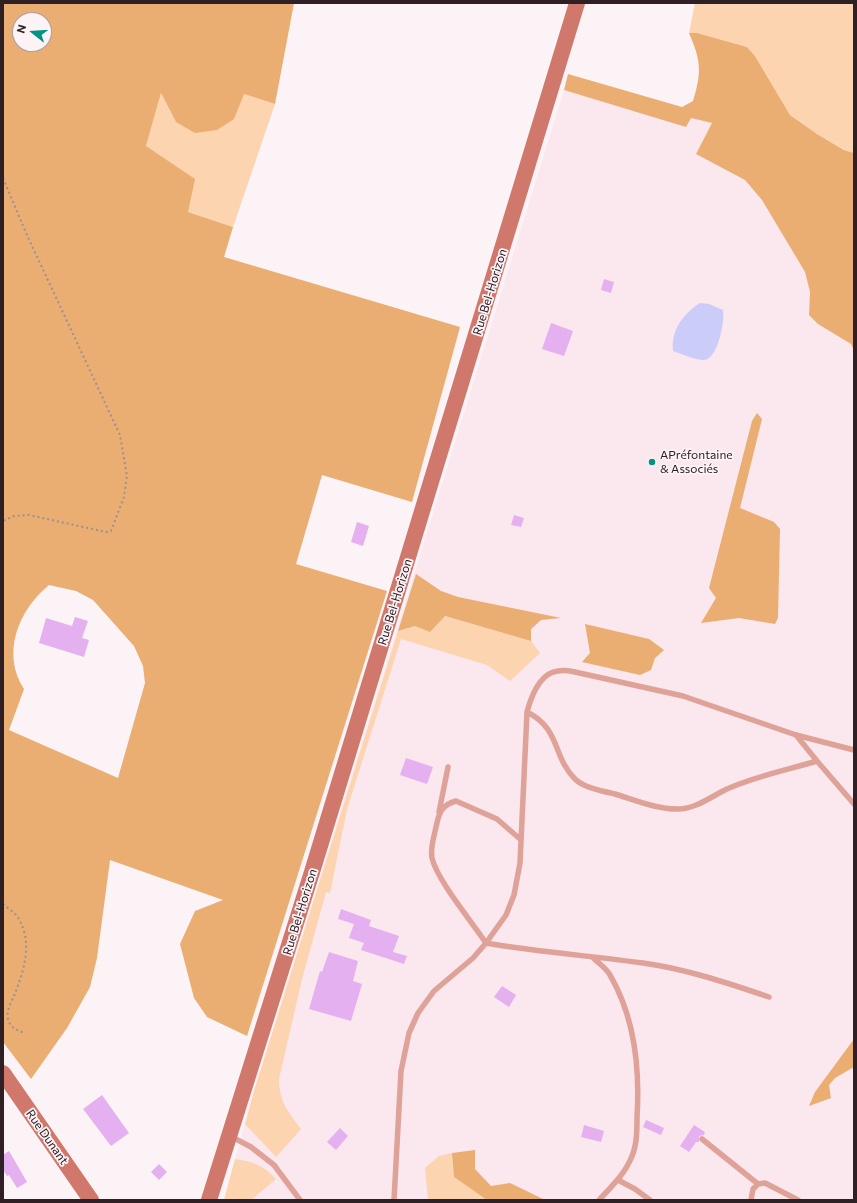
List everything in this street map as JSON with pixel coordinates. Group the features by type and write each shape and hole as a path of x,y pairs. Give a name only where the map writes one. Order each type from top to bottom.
{"street":[{"name":"Rue Bel-Horizon","path":"209,1200 350,750 577,3"},
{"name":"Rue Dunant","path":"3,1073 91,1200"}],"lane":[{"path":"394,1200 401,1071 409,1033 418,1013 434,991 474,958 486,943 506,915 514,895 520,864 527,712 531,696 543,679 557,670 575,672 683,696 796,735 854,750"},
{"path":"527,712 542,721 548,729 565,767 576,780 596,789 668,809 682,809 700,803 727,789 817,761"},
{"path":"796,735 854,804"},
{"path":"448,767 432,845 432,857 437,872 486,943 531,951 645,963 712,978 769,997"},
{"path":"439,812 446,804 456,801 497,819 520,839"},
{"path":"593,958 610,974 622,1000 632,1032 636,1054 638,1096 636,1141 632,1155 618,1180 599,1200"},
{"path":"229,1136 251,1147 274,1165 300,1200"},
{"path":"702,1139 758,1184"},
{"path":"618,1180 635,1189 650,1200"},
{"path":"751,1200 752,1189 758,1184 765,1183 798,1200"}],"path":[{"path":"3,178 26,233 120,435 127,476 124,497 111,531 106,532 28,514 14,516 3,521"},
{"path":"3,904 17,915 25,934 27,952 23,972 8,1010 8,1021 12,1028 24,1033"}],"shaded area":[{"path":"3,3 294,3 275,104 244,94 234,119 217,130 195,133 176,122 161,93 146,146 195,179 188,212 233,227 224,257 460,327 412,502 322,475 296,564 387,591 247,1036 207,1017 194,998 180,944 195,911 223,900 110,860 97,958 90,987 67,1028 31,1079 3,1042","holes":["49,585 76,591 93,600 134,646 143,666 145,683 118,778 9,730 24,689 17,676 14,662 16,633 21,620 38,595"]},
{"path":"695,3 854,3 854,153 845,150 817,134 790,115 755,56 747,47 697,33 689,33"},
{"path":"689,33 697,33 747,47 755,56 790,115 817,134 844,150 854,153 854,351 851,344 818,324 809,315 810,292 805,272 762,200 745,180 696,154 712,123 691,118 686,127 564,90 568,74 682,107 693,101 699,74 698,59"},
{"path":"564,90 686,126 691,118 712,123 696,154 745,180 762,200 805,272 810,292 809,315 818,324 851,344 854,351 854,1200 224,1200 254,1091"},
{"path":"161,93 176,122 244,94 275,104 233,227 188,212 146,146"},
{"path":"757,413 762,419 740,508 774,522 780,529 778,618 775,624 739,618 701,623 716,598 709,588 752,421"},
{"path":"416,574 441,591 458,597 561,618 541,620 531,629 531,641 445,616 430,632 415,626 398,631"},
{"path":"444,616 531,641 540,653 510,681 487,665 401,639 347,809 330,893 326,892 302,979 279,1079 279,1087 285,1106 301,1129 276,1157 245,1124 254,1091 398,631 415,626 430,632"},
{"path":"585,624 649,639 664,650 655,658 651,670 640,675 582,662 590,653"},
{"path":"854,1039 854,1067 835,1078 829,1085 831,1098 809,1106 815,1092"},
{"path":"475,1150 475,1169 491,1186 510,1183 545,1200 487,1200 454,1177 452,1153"},
{"path":"452,1153 454,1177 487,1200 428,1200 425,1168 439,1156"},
{"path":"235,1159 247,1161 263,1167 276,1179 251,1200 235,1200 233,1198 232,1200 224,1200"}],"water":[{"path":"700,303 709,304 723,310 722,330 717,347 709,358 704,360 673,351 674,336 679,323 688,312"}],"building":[{"path":"604,279 614,282 611,293 601,290"},
{"path":"551,323 573,331 564,356 542,349"},
{"path":"514,515 524,518 521,527 511,525"},
{"path":"357,522 369,526 363,546 351,542"},
{"path":"75,617 88,621 82,638 89,640 84,657 39,643 46,618 72,626"},
{"path":"406,758 433,767 427,784 400,775"},
{"path":"341,909 371,920 369,926 399,936 393,952 407,956 404,964 361,950 364,943 349,938 354,924 338,919"},
{"path":"329,952 358,961 353,981 362,984 351,1021 309,1009 320,971 322,972"},
{"path":"502,986 516,995 509,1007 494,997"},
{"path":"102,1095 129,1133 111,1146 83,1109"},
{"path":"646,1120 664,1128 661,1135 643,1127"},
{"path":"584,1125 604,1131 601,1142 581,1137"},
{"path":"694,1125 705,1132 704,1135 699,1136 699,1142 696,1142 689,1152 680,1146"},
{"path":"340,1128 348,1136 336,1150 327,1142"},
{"path":"9,1151 27,1182 17,1188 9,1175 7,1176 3,1170 3,1155"},
{"path":"159,1164 167,1172 159,1180 151,1172"}],"place":[{"name":"APréfontaine & Associés","path":"652,462"}]}
